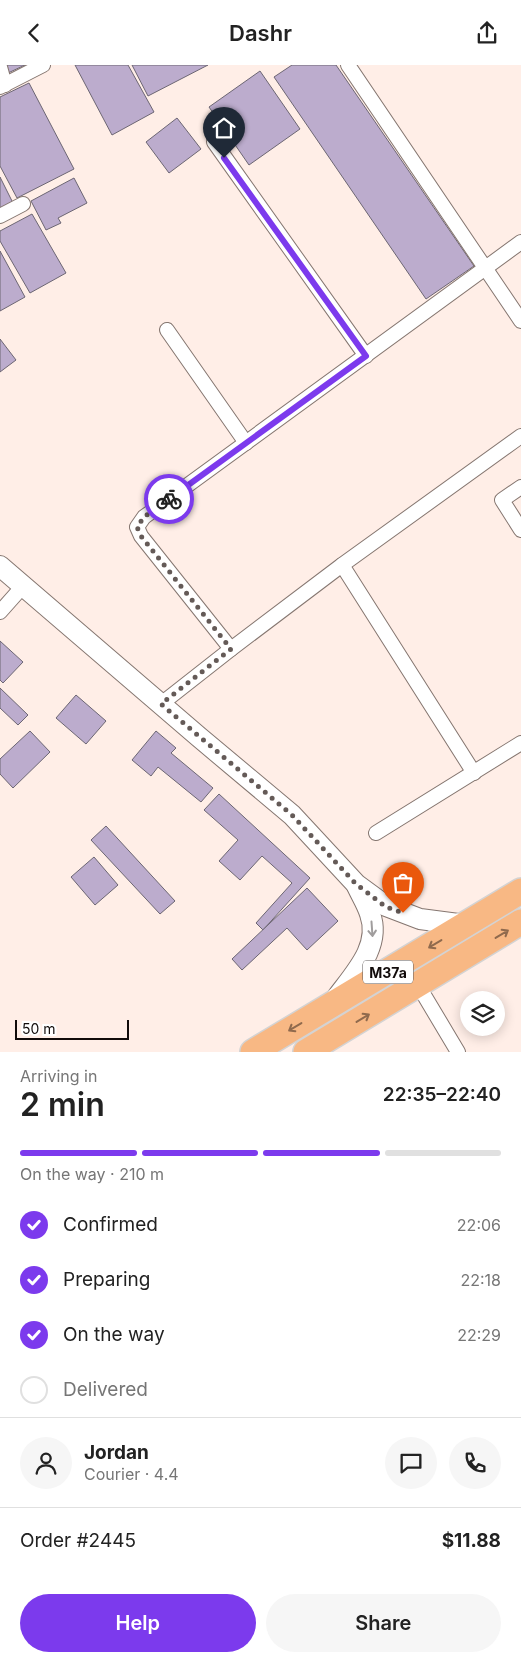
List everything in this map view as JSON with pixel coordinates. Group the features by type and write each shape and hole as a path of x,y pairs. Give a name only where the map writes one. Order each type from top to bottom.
{"highway":[{"name":"M37a","path":"253,1052 521,891"},
{"name":"M37a","path":"306,1052 521,923"}],"street":[{"path":"0,67 3,86 43,65"},
{"path":"348,65 521,321"},
{"path":"214,142 366,356"},
{"path":"0,216 23,204"},
{"path":"231,649 141,536 137,527 144,517 484,268 521,243"},
{"path":"167,330 246,443"},
{"path":"161,704 342,565 521,436"},
{"path":"521,487 502,500 521,530"},
{"path":"342,565 474,773"},
{"path":"0,566 292,815 356,884 386,907 420,919 466,925"},
{"path":"0,612 24,585"},
{"path":"376,833 521,743"},
{"path":"329,1007 365,959 373,938 371,915 356,884"},
{"path":"418,985 458,1052"}],"building":[{"path":"6,65 25,65 8,73"},
{"path":"75,65 128,65 154,112 112,135"},
{"path":"132,65 208,65 148,96"},
{"path":"292,65 336,65 474,266 426,299 274,77"},
{"path":"260,71 300,129 249,165 209,107"},
{"path":"29,83 74,169 17,198 0,166 0,97"},
{"path":"177,118 201,149 169,173 146,142"},
{"path":"0,177 13,203 0,210"},
{"path":"74,178 87,203 58,218 61,223 46,230 31,201"},
{"path":"32,214 66,273 30,293 0,241 0,231"},
{"path":"0,251 25,297 0,311"},
{"path":"0,339 16,360 0,372"},
{"path":"0,641 23,662 3,683 0,680"},
{"path":"0,688 28,715 18,725 0,708"},
{"path":"76,695 106,721 86,744 56,718"},
{"path":"30,731 50,752 13,788 0,774 0,759"},
{"path":"156,731 176,748 171,753 213,788 201,802 158,767 151,776 132,760"},
{"path":"219,794 310,878 263,930 256,923 292,883 262,856 240,880 219,861 238,840 204,810"},
{"path":"106,826 175,901 160,914 91,840"},
{"path":"94,857 118,885 95,905 71,877"},
{"path":"307,888 338,921 307,950 287,928 242,970 232,959"}],"way so far":[{"path":"169,499 144,517 137,527 141,536 231,649 161,704 292,815 356,884 386,907 403,913"}],"route":[{"path":"169,499 366,356 224,158"}]}
